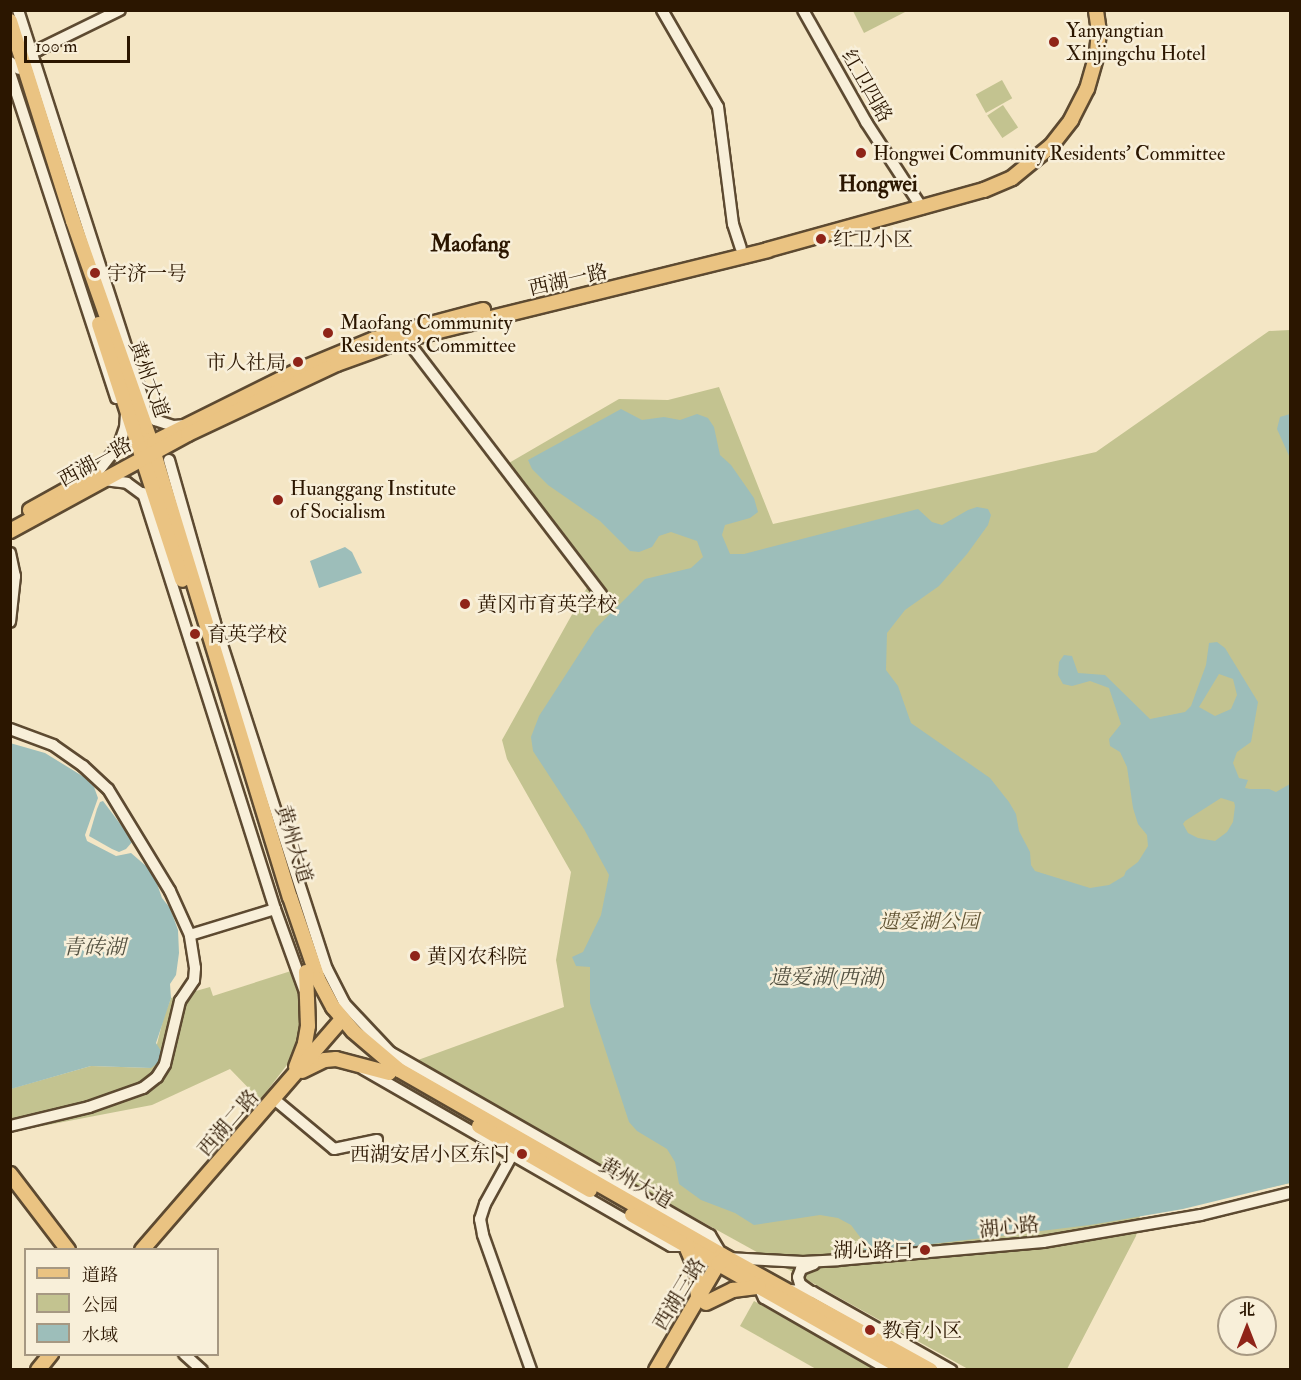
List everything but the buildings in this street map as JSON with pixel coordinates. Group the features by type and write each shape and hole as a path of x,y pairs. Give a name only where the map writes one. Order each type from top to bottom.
{"main road":[{"path":"1088,10 1093,50"},
{"path":"1093,50 1099,32 1096,10"},
{"name":"黄州大道","path":"10,21 19,62"},
{"name":"黄州大道","path":"10,42 19,62 81,243 147,451 165,493 306,948 339,1023 399,1070 723,1262 759,1287 906,1370"},
{"name":"西湖一路","path":"187,430 327,369 406,339 676,274 920,204 981,184 1009,171 1046,140 1065,115 1082,84 1093,50"},
{"name":"西湖一路","path":"10,521 100,476 297,371 407,329 920,204"},
{"name":"黄州大道","path":"147,451 160,512 306,972 339,1023 389,1073 686,1246 786,1290 930,1370"},
{"name":"西湖一路","path":"10,531 100,476"},
{"path":"292,1077 305,1043 306,972"},
{"name":"西湖二路","path":"144,1248 339,1023"},
{"path":"292,1077 325,1060 353,1063 389,1073"},
{"path":"10,1174 66,1248"},
{"path":"686,1246 696,1269 702,1301 733,1290 759,1287"},
{"name":"西湖三路","path":"667,1370 723,1262"},
{"name":"西湖三路","path":"656,1370 702,1301"},
{"path":"38,1370 49,1356"}],"street":[{"path":"18,10 19,62 90,322 125,423"},
{"path":"19,62 120,10"},
{"path":"662,10 718,107 733,224 741,248"},
{"name":"红卫四路","path":"804,10 866,122 920,204"},
{"path":"19,62 86,230 147,414"},
{"path":"406,339 601,594"},
{"path":"160,512 143,494 127,483 100,476 120,445 131,404 165,424 187,430 174,448 169,460 165,493"},
{"path":"169,460 215,623 327,969 344,1004 390,1052 710,1235 723,1262"},
{"path":"143,494 275,909 307,998"},
{"path":"10,553 15,576 10,622"},
{"path":"10,729 53,745 83,766 108,789 170,891 190,935 195,968 194,980 180,1001 165,1064 157,1077 143,1088 89,1107 10,1126"},
{"path":"190,935 275,909"},
{"path":"353,1063 671,1246 686,1246"},
{"path":"274,1099 334,1149 377,1140"},
{"path":"512,1155 484,1204 480,1219 483,1235 531,1370"},
{"name":"湖心路","path":"723,1262 830,1261 1044,1242 1201,1215 1290,1193"},
{"path":"830,1261 806,1266 800,1271 799,1282 951,1370"},
{"path":"759,1287 764,1298 889,1370"},
{"path":"786,1290 813,1292"},
{"path":"185,1356 202,1370"}],"green space":[{"path":"853,11 907,11 864,33"},
{"path":"1002,80 1012,98 986,113 976,95"},
{"path":"1003,105 1018,127 1002,138 987,116"},
{"name":"遗爱湖(西湖)","path":"1290,330 1290,1183 1140,1216 1136,1236 1067,1369 968,1369 426,1069 418,1060 564,1007 556,960 571,872 507,759 502,740 594,575 507,464 619,399 668,400 719,387 773,524 1096,452 1269,331"},
{"path":"291,971 300,998 301,1025 290,1061 260,1100 230,1069 152,1105 11,1132 10,1089 91,1066 151,1068 171,998 210,987 213,996"},
{"path":"754,1301 876,1369 816,1369 740,1326"}],"water":[{"name":"遗爱湖(西湖)","path":"621,409 642,420 664,417 680,420 697,414 708,418 714,427 720,455 731,465 754,498 758,512 750,518 725,525 722,535 730,554 744,554 918,509 932,522 942,525 968,510 977,507 988,509 991,515 988,525 967,554 939,586 905,610 887,633 886,670 898,686 911,723 990,778 1009,802 1016,814 1019,831 1030,852 1031,865 1035,871 1090,888 1109,885 1124,876 1126,871 1138,862 1148,846 1147,835 1138,824 1133,808 1127,767 1120,752 1110,746 1109,739 1121,724 1109,688 1090,681 1072,686 1063,684 1058,675 1059,662 1064,655 1072,656 1078,673 1105,675 1150,719 1185,712 1191,706 1206,665 1209,643 1217,642 1225,648 1258,702 1251,742 1237,752 1233,763 1239,778 1248,780 1245,788 1250,789 1269,789 1276,792 1290,784 1290,1183 1183,1209 1090,1225 865,1252 860,1237 851,1225 838,1218 820,1215 754,1225 735,1213 701,1200 679,1184 675,1162 667,1149 637,1131 629,1122 590,1003 590,967 576,966 572,957 583,952 601,915 609,875 584,829 533,751 531,737 539,716 596,628 645,579 691,568 703,557 697,541 671,532 659,536 652,547 639,552 630,551 600,521 548,485 532,469 528,460","holes":["1219,674 1233,679 1237,695 1231,709 1215,716 1199,707","1221,798 1234,802 1235,806 1233,822 1227,832 1215,841 1198,838 1188,833 1183,824 1185,821"]},
{"path":"1290,414 1290,458 1277,429 1280,417"},
{"path":"345,547 352,552 362,573 319,588 310,561"},
{"name":"青砖湖","path":"10,743 45,753 84,777 94,787 98,798 85,835 87,841 116,856 131,853 153,872 162,898 170,908 178,930 179,953 176,975 170,984 171,998 156,1043 161,1051 159,1062 151,1068 91,1066 11,1089"},
{"path":"103,801 133,841 126,849 119,852 89,836 97,809"}],"place":[{"name":"Yanyangtian Xinjingchu Hotel","path":"1054,42"},
{"name":"Hongwei Community Residents' Committee","path":"861,153"},
{"name":"红卫小区","path":"821,239"},
{"name":"宇济一号","path":"95,273"},
{"name":"Maofang Community Residents' Committee","path":"328,333"},
{"name":"市人社局","path":"298,362"},
{"name":"Huanggang Institute of Socialism","path":"278,500"},
{"name":"黄冈市育英学校","path":"465,604"},
{"name":"育英学校","path":"195,634"},
{"name":"黄冈农科院","path":"415,956"},
{"name":"西湖安居小区东门","path":"522,1154"},
{"name":"湖心路口","path":"925,1250"},
{"name":"教育小区","path":"870,1330"}],"district":[{"name":"Hongwei","path":"878,185"},
{"name":"Maofang","path":"470,245"}],"park label":[{"name":"遗爱湖公园","path":"929,921"}]}
